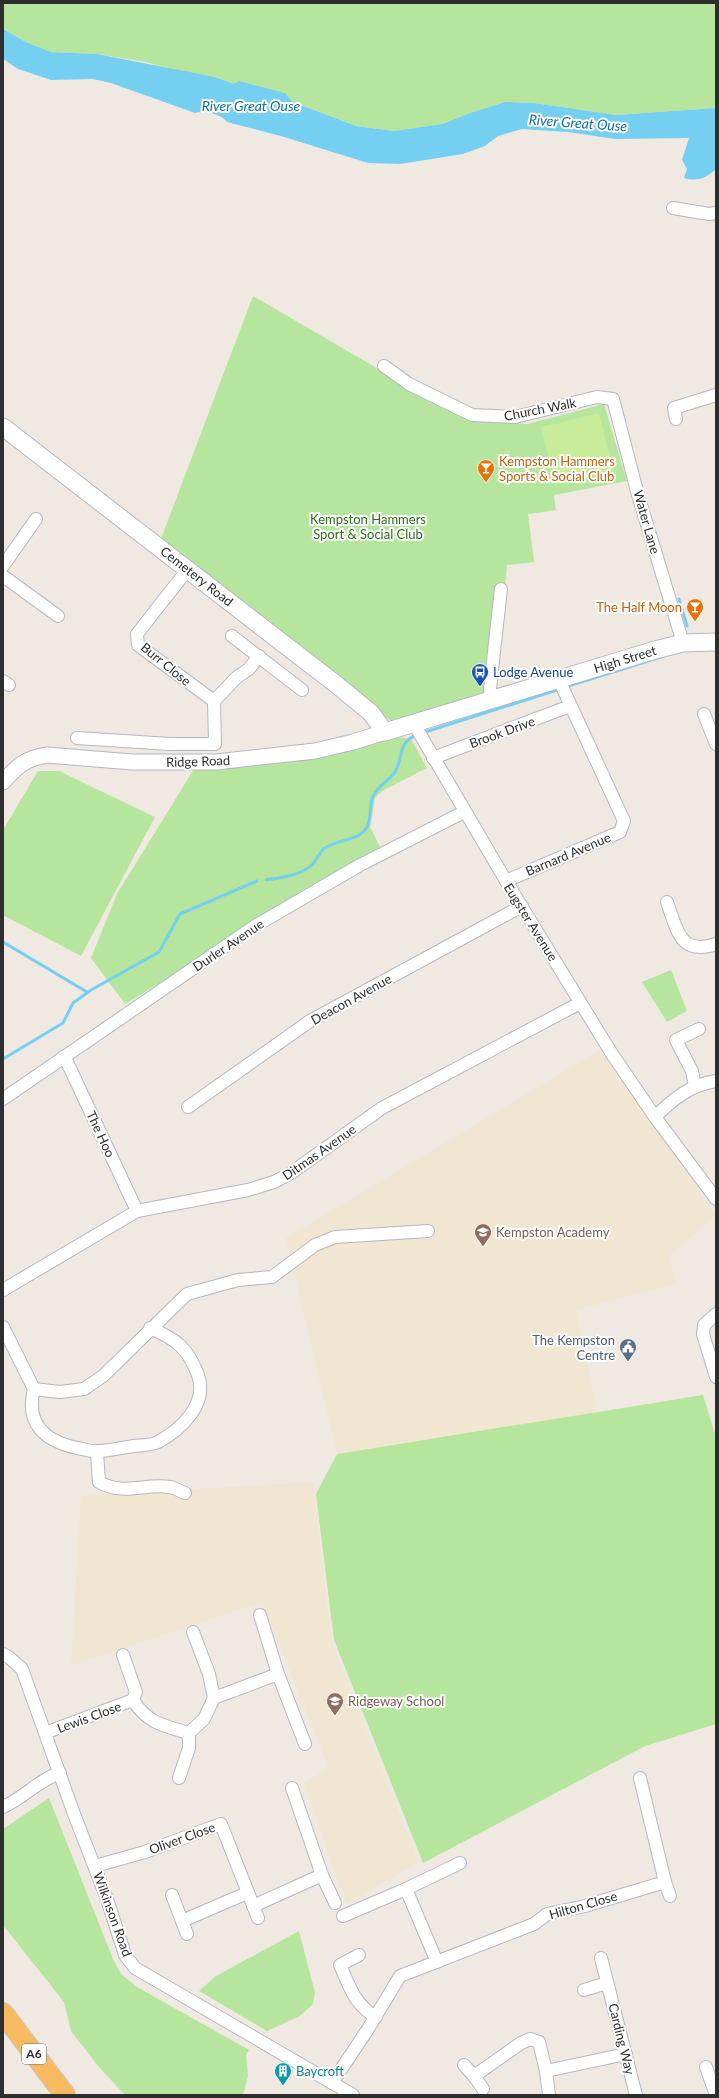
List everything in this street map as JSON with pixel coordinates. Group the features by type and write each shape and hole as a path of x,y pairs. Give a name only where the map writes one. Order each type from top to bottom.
{"highway":[{"name":"A6","path":"3,2013 65,2095"}],"main road":[{"name":"Cemetery Road","path":"3,427 366,708 407,730"},
{"name":"High Street","path":"407,730 494,700 561,685 683,643 716,642"}],"street":[{"path":"673,208 709,214 716,213"},
{"name":"Church Walk","path":"384,366 409,384 472,415 515,417 597,397 613,399"},
{"path":"676,419 674,408 716,396"},
{"name":"Water Lane","path":"613,399 638,495 683,643"},
{"path":"3,566 36,519"},
{"name":"Burr Close","path":"188,569 137,634 138,645 214,702"},
{"path":"3,576 58,616"},
{"path":"494,700 490,690 501,589"},
{"path":"232,636 302,690"},
{"path":"77,738 170,744 215,744 214,702 237,677 249,669 259,656"},
{"path":"561,685 570,706"},
{"name":"Brook Drive","path":"433,758 570,706"},
{"name":"Barnard Avenue","path":"506,881 620,832 624,821 570,706"},
{"path":"704,714 716,744"},
{"name":"Eugster Avenue","path":"407,730 433,758 464,812 580,1003 654,1117 716,1199"},
{"name":"Ridge Road","path":"3,782 16,767 34,757 47,755 132,762 216,762 315,751 407,730"},
{"name":"Durler Avenue","path":"3,1099 255,926 360,865 464,812"},
{"path":"667,902 682,940 689,946 700,948 716,944"},
{"name":"Deacon Avenue","path":"188,1107 310,1021 522,906"},
{"name":"Ditmas Avenue","path":"3,1290 137,1212 248,1190 274,1182 291,1173 382,1108 580,1003"},
{"path":"695,1086 692,1071 676,1040 699,1029"},
{"name":"The Hoo","path":"63,1057 68,1064 137,1212"},
{"path":"654,1117 669,1102 695,1086 716,1081"},
{"path":"34,1389 60,1392 84,1389 103,1376 150,1328 187,1294 238,1280 272,1277 315,1245 335,1237 428,1231"},
{"path":"716,1314 704,1325 703,1334 716,1377"},
{"path":"3,1327 34,1389 31,1402 35,1423 46,1435 60,1444 97,1452 157,1442 186,1421 197,1406 200,1383 194,1364 184,1347 168,1336 150,1328"},
{"path":"97,1452 98,1482 108,1487 118,1489 170,1487 184,1493"},
{"path":"260,1615 278,1674 305,1744"},
{"path":"179,1778 189,1748 189,1733 204,1718 214,1698 209,1674 193,1632"},
{"name":"Wilkinson Road","path":"3,1654 22,1669 95,1866 125,1955 135,1968 353,2095"},
{"name":"Lewis Close","path":"123,1655 136,1692 133,1700 140,1713 158,1724 189,1733"},
{"path":"214,1698 278,1674"},
{"name":"Lewis Close","path":"45,1733 133,1700"},
{"path":"3,1806 14,1803 40,1782 60,1773"},
{"path":"640,1778 665,1882 670,1896"},
{"path":"292,1788 322,1874 335,1903"},
{"name":"Oliver Close","path":"95,1866 145,1852 220,1824 258,1918"},
{"path":"344,1916 406,1889 460,1863"},
{"path":"253,1906 322,1874"},
{"name":"Hilton Close","path":"332,2083 400,1976 534,1924 547,1914 585,1906 665,1882"},
{"path":"406,1889 437,1962"},
{"path":"182,1921 247,1893"},
{"path":"172,1895 187,1934"},
{"path":"359,1955 340,1965 356,2002 366,2011 376,2016"},
{"name":"Carding Way","path":"601,1958 636,2095"},
{"path":"584,1990 607,1982"},
{"path":"474,2076 521,2043 530,2039 538,2042 546,2071 549,2095"},
{"path":"546,2071 626,2054"},
{"path":"464,2065 483,2089"},
{"path":"706,2067 716,2095"}],"shaded area":[{"name":"Kempston Academy","path":"600,1050 716,1215 669,1256 676,1284 576,1310 597,1412 337,1454 286,1238"},
{"name":"Ridgeway School","path":"313,1482 331,1640 419,1862 346,1904 304,1783 329,1768 262,1602 71,1665 81,1496"}],"green space":[{"path":"3,3 716,3 716,108 616,115 534,103 505,102 442,124 394,131 356,126 292,101 285,93 234,84 215,77 184,72 145,62 97,54 51,52 26,42 3,29"},
{"name":"Kempston Hammers Sport & Social Club","path":"253,296 423,395 472,419 527,424 604,404 627,481 554,495 556,510 528,514 534,562 507,565 496,678 498,693 417,718 391,721 159,544"},
{"path":"599,413 613,470 555,484 541,427"},
{"path":"396,737 411,739 427,768 382,791 375,798 370,827 381,849 125,1004 91,958 117,894 194,769 313,759"},
{"path":"38,771 59,771 155,817 81,956 3,915 3,830"},
{"path":"671,970 687,1011 667,1022 642,982"},
{"path":"703,1395 716,1437 716,1724 645,1746 423,1863 334,1640 316,1494 337,1454"},
{"path":"49,1798 113,1959 121,1974 137,1987 249,2050 246,2055 248,2076 243,2095 125,2095 99,2067 71,2031 64,2002 3,1925 3,1829"},
{"path":"299,1931 315,1993 313,2004 300,2016 267,2031 199,1991 216,1976"}],"water":[{"name":"River Great Ouse","path":"3,29 26,42 51,52 97,54 215,77 234,84 239,81 285,93 292,101 356,126 394,131 442,124 505,102 534,103 616,115 716,108 716,169 709,175 702,178 694,180 684,178 687,169 682,160 689,138 615,139 568,132 522,129 498,136 485,146 463,154 400,164 368,163 281,136 227,122 221,117 212,113 195,113 111,83 93,79 51,80 18,69 3,59"}],"waterway":[{"path":"679,599 687,626"},
{"path":"565,687 664,656"},
{"path":"422,733 560,689"},
{"path":"266,880 290,876 302,871 312,865 321,852 329,845 351,839 364,831 367,828 374,794 395,772 406,741 417,735"},
{"path":"3,1059 63,1023 73,1003 91,990 159,952 180,914 257,881"},
{"path":"3,942 87,992"}],"place":[{"name":"Kempston Hammers Sports & Social Club","path":"486,483"},
{"name":"The Half Moon","path":"695,622"},
{"name":"Lodge Avenue","path":"480,687"},
{"name":"Kempston Academy","path":"483,1247"},
{"name":"The Kempston Centre","path":"628,1362"},
{"name":"Ridgeway School","path":"335,1716"},
{"name":"Baycroft","path":"283,2086"}]}
